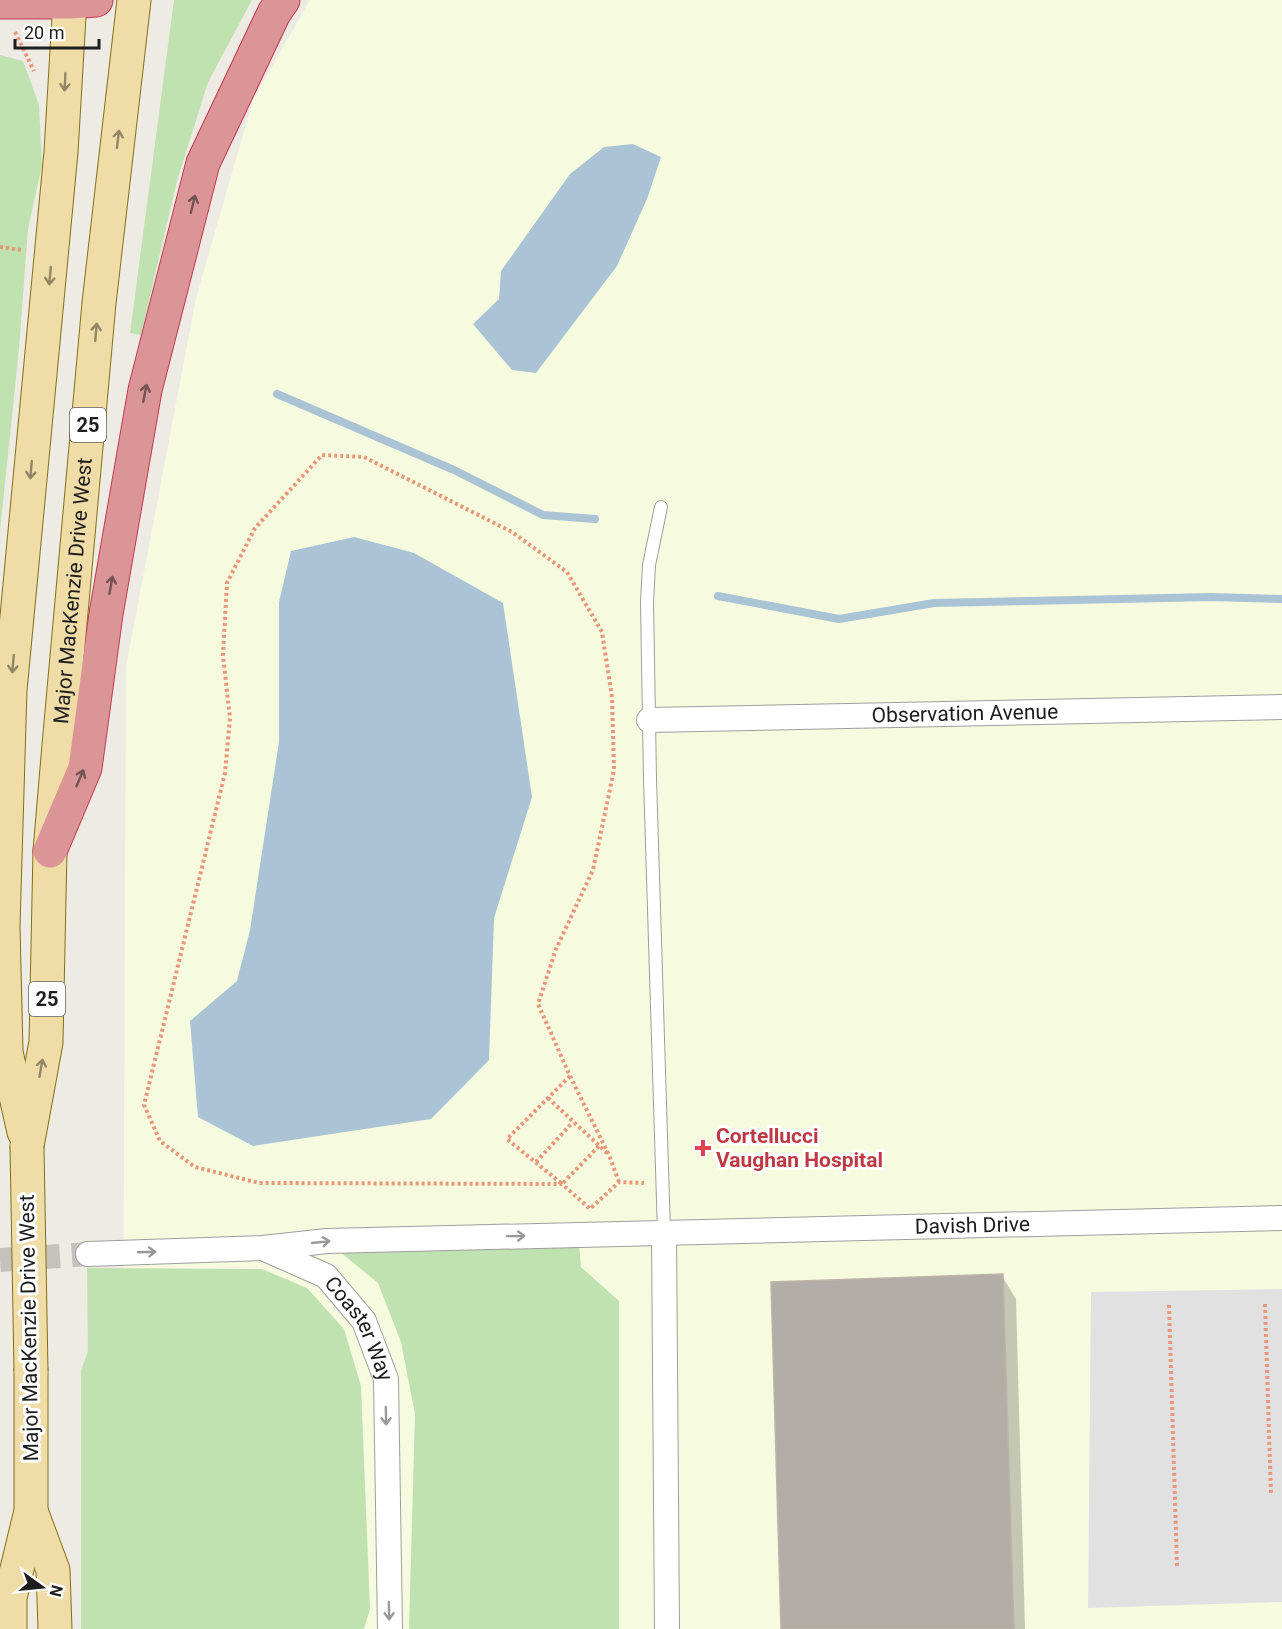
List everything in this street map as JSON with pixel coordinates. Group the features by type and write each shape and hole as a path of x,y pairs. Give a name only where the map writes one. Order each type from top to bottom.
{"highway":[{"path":"50,851 84,768 106,614 146,390 203,163 274,13 284,0"},
{"path":"1,2 79,1"}],"main road":[{"name":"Major MacKenzie Drive West","path":"10,1629 10,1598 31,1511 27,1146 46,1042 50,851 99,303 134,0"},
{"name":"Major MacKenzie Drive West","path":"27,1146 6,1052 3,926 10,690 61,152 79,1"},
{"name":"Major MacKenzie Drive West","path":"31,1511 53,1570 55,1629"}],"street":[{"name":"Observation Avenue","path":"649,720 1282,707"},
{"name":"Davish Drive","path":"263,1248 327,1241 1282,1218"},
{"path":"664,1233 667,1629"},
{"name":"Coaster Way","path":"88,1254 263,1248 326,1276 364,1321 386,1379 390,1629"}],"lane":[{"path":"661,507 649,565 647,602 664,1233"}],"path":[{"path":"1,2 37,77"},
{"path":"599,1146 562,1184 259,1183 195,1167 160,1141 144,1105 225,773 230,718 223,655 227,583 255,528 322,455 364,457 512,532 567,572 602,632 612,697 614,770 592,870 556,949 538,1004 609,1155 619,1182"},
{"path":"570,1076 507,1139 590,1209 619,1182 662,1183"},
{"path":"548,1098 609,1155"},
{"path":"536,1162 573,1122"},
{"path":"1265,1304 1271,1496"},
{"path":"1169,1305 1177,1566"}],"shaded area":[{"name":"Cortellucci Vaughan Hospital","path":"310,0 1282,0 1282,1629 122,1629 126,667 196,298 253,100"},
{"path":"1282,1289 1282,1602 1088,1608 1091,1292"}],"green space":[{"path":"174,0 252,0 208,82 177,181 141,335 130,333"},
{"path":"0,55 23,61 39,105 42,165 28,229 19,349 0,531"},
{"path":"579,1244 581,1267 619,1301 619,1629 409,1629 415,1414 401,1342 378,1283 340,1252"},
{"path":"87,1268 262,1269 307,1288 344,1329 361,1386 370,1609 364,1629 81,1629 81,1371 88,1351"}],"water":[{"path":"633,144 661,157 647,199 617,266 536,373 512,370 473,324 499,299 501,271 570,174 604,147"},
{"path":"354,537 414,553 503,603 532,797 494,918 489,1060 431,1119 253,1146 198,1117 190,1021 237,981 250,930 279,742 279,602 291,551"}],"building":[{"path":"1003,1274 1014,1629 781,1629 771,1282"}],"waterway":[{"path":"277,394 454,470 543,515 595,519"},
{"path":"718,596 839,619 934,603 1211,597 1282,599"}],"tunnel":[{"path":"0,1260 88,1254"}],"place":[{"name":"Cortellucci Vaughan Hospital","path":"703,1148"}]}
